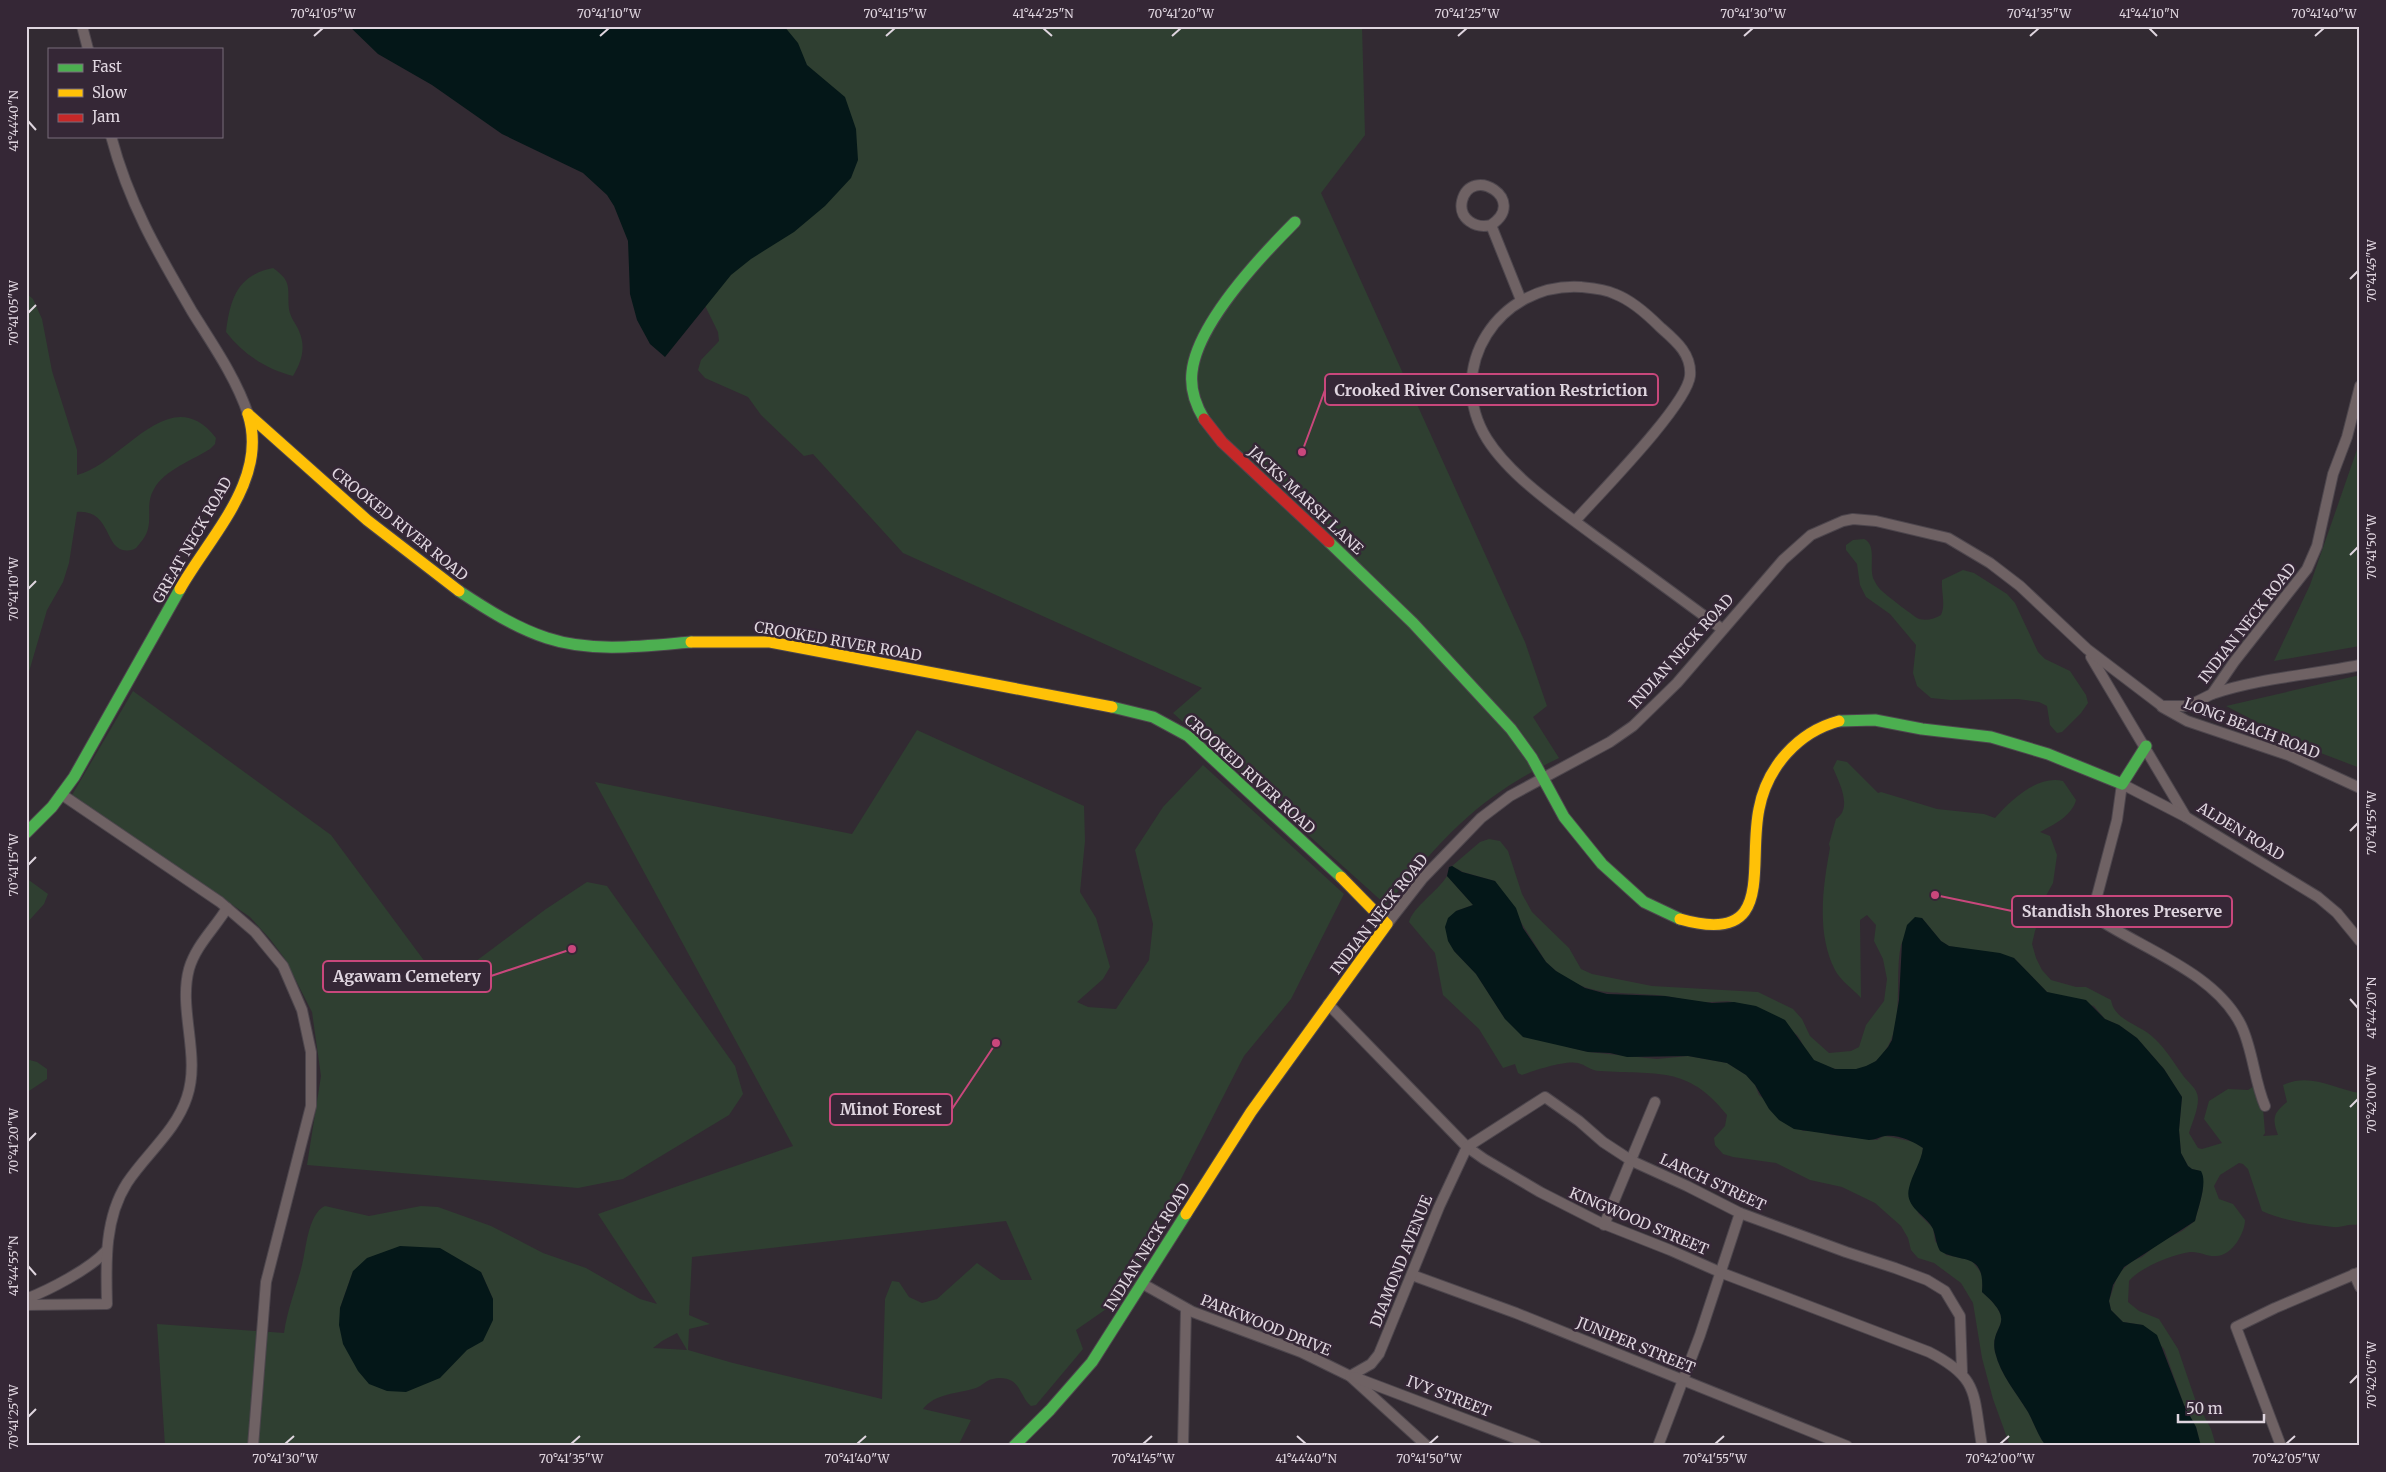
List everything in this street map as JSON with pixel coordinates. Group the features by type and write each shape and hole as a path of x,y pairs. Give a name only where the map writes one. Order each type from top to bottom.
{"street":[{"path":"82,26 88,48"},
{"name":"GREAT NECK ROAD","path":"26,833 40,820 61,794 82,763 240,488 250,464 253,450 253,433 248,414 232,377 143,225 129,195 111,138"},
{"path":"1476,186 1489,186 1496,189 1503,201 1502,215 1491,225 1477,226 1471,223 1463,213 1463,200 1466,194 1476,186"},
{"name":"JACKS MARSH LANE","path":"1295,222 1252,268 1199,344 1191,375 1193,397 1198,413 1208,428 1222,442 1373,584 1434,645 1514,733 1544,778 1562,812 1587,846 1624,886 1658,913 1669,917 1721,925 1740,920 1749,907 1754,886 1756,825 1767,786 1789,750 1808,734 1827,724 1865,719 1974,734 2038,751 2122,784"},
{"path":"1491,225 1521,300"},
{"path":"1575,521 1644,444 1685,391 1690,379 1689,362 1682,348 1667,332 1615,294 1588,288 1563,288 1521,300 1510,307 1494,323 1481,345 1472,387 1476,413 1486,438 1495,451 1541,495 1575,521 1722,629"},
{"name":"INDIAN NECK ROAD","path":"1014,1446 1087,1369 1242,1127 1328,1004 1423,878 1481,818 1510,796 1610,742 1633,726 1677,683 1772,571 1801,543 1825,527 1853,519 1908,527 1948,538 1990,563 2020,586 2086,648 2162,706 2188,706 2212,694 2234,662 2308,569 2317,546 2333,474 2347,436 2360,386"},
{"name":"CROOKED RIVER ROAD","path":"248,414 435,576 505,619 550,639 572,644 607,646 743,640 770,642 1133,711 1166,722 1184,733 1204,750 1327,863 1387,924"},
{"name":"ALDEN ROAD","path":"2086,648 2146,746 2186,817 2318,897 2337,913 2360,941"},
{"path":"2212,694 2239,685 2262,683 2360,665"},
{"name":"LONG BEACH ROAD","path":"2162,706 2187,721 2288,755 2360,788"},
{"path":"2146,746 2122,784 2117,820 2092,915 2117,932 2174,963 2216,992 2236,1017 2243,1030 2265,1106"},
{"path":"2122,784 2186,817"},
{"path":"61,794 226,908 263,940 288,976 306,1024 312,1066 309,1119 272,1253 266,1282 253,1446"},
{"path":"26,1305 107,1304 106,1251 121,1194 172,1127 187,1098 191,1076 186,1008 188,974 197,952 226,908"},
{"name":"KINGWOOD STREET","path":"1328,1004 1467,1146 1484,1159 1549,1197 1604,1225 1670,1250 1722,1273 1929,1352 1962,1372"},
{"name":"LARCH STREET","path":"1467,1146 1545,1097 1579,1121 1603,1142 1632,1161 1740,1213 1927,1280 1945,1291 1960,1316 1962,1372"},
{"path":"1604,1225 1655,1102"},
{"name":"DIAMOND AVENUE","path":"1350,1376 1370,1364 1379,1354 1439,1207 1467,1146"},
{"path":"1658,1446 1722,1273 1740,1213"},
{"path":"26,1299 54,1286 93,1262 106,1251"},
{"path":"2281,1446 2236,1327 2357,1273 2360,1288"},
{"name":"JUNIPER STREET","path":"1412,1275 1516,1312 1847,1446"},
{"name":"PARKWOOD DRIVE","path":"1142,1284 1186,1309 1301,1352 1350,1376 1427,1446"},
{"name":"PARKWOOD DRIVE","path":"1184,1446 1186,1309"},
{"path":"1962,1372 1971,1386 1982,1446"},
{"name":"IVY STREET","path":"1350,1376 1536,1446"}],"green space":[{"path":"544,26 1362,26 1365,135 1321,193 1525,642 1547,706 1533,717 1559,758 1507,787 1472,813 1422,863 1386,905 1173,713 1202,688 903,553 813,454 804,456 761,415 748,397 705,378 698,370 701,360 719,341 718,332 679,253"},
{"path":"273,268 284,277 288,286 290,312 301,337 303,348 301,359 293,376 256,360 226,332 233,300 243,283 261,271"},
{"path":"26,293 33,299 42,319 52,371 77,450 77,475 94,468 146,430 164,421 181,417 199,422 216,438 215,444 210,449 179,466 159,482 151,496 148,530 134,549 122,550 111,540 103,524 97,518 89,513 77,512 69,563 63,582 47,610 26,682"},
{"path":"2360,441 2360,646 2274,661 2310,585"},
{"path":"1864,539 1868,542 1872,551 1872,573 1878,587 1919,619 1936,618 1941,615 1943,602 1942,580 1963,570 1974,573 2007,594 2015,603 2038,652 2045,659 2070,671 2086,695 2088,703 2081,713 2062,732 2057,733 2050,725 2047,706 2039,702 2018,699 1951,700 1931,698 1917,686 1913,673 1916,645 1890,614 1866,597 1860,585 1857,564 1846,550 1846,545 1853,540"},
{"path":"2360,675 2360,768 2305,747 2226,706"},
{"path":"133,691 331,835 434,974 448,982 546,909 587,882 607,886 735,1066 743,1094 729,1115 623,1179 578,1188 307,1165 321,1076 312,1012 285,959 250,917 72,795"},
{"path":"917,730 1084,806 1085,841 1080,892 1096,918 1110,967 1103,979 1077,1002 1088,1007 1116,1009 1149,960 1153,924 1135,850 1163,807 1203,765 1344,894 1291,999 1244,1056 1139,1261 1135,1289 1076,1330 1083,1349 1036,1405 1031,1406 1028,1403 1012,1381 1000,1378 995,1378 976,1388 934,1400 923,1409 971,1420 958,1446 165,1446 157,1324 284,1333 308,1234 314,1217 325,1206 369,1216 421,1206 438,1207 491,1226 543,1253 586,1268 640,1299 657,1304 598,1214 793,1146 595,782 852,834","holes":["1006,1221 1032,1280 1001,1280 977,1263 937,1299 922,1303 909,1297 899,1282 892,1281 885,1299 882,1399 733,1363 688,1350 689,1329 710,1324 689,1315 692,1257","353,1271 481,1272 493,1299 493,1320 340,1308","677,1333 687,1350 653,1348"]},
{"path":"1837,760 1847,762 1878,793 1881,792 1937,809 1984,814 1995,818 2025,790 2034,785 2053,780 2063,781 2076,800 2071,811 2056,823 2040,832 2050,836 2057,855 2053,883 2041,905 2032,944 2036,958 2042,970 2051,980 2076,987 2086,987 2111,1000 2113,1007 2123,1018 2149,1034 2162,1047 2198,1095 2197,1108 2189,1133 2198,1148 2202,1149 2222,1143 2204,1119 2209,1101 2228,1089 2248,1090 2256,1085 2263,1108 2265,1133 2263,1136 2278,1135 2275,1125 2276,1113 2287,1102 2283,1085 2303,1080 2360,1093 2360,1196 2357,1199 2359,1223 2339,1227 2324,1226 2288,1220 2262,1211 2248,1169 2239,1163 2220,1175 2214,1186 2219,1199 2233,1204 2245,1220 2243,1231 2232,1248 2222,1255 2216,1256 2193,1252 2183,1253 2157,1262 2140,1271 2129,1281 2128,1302 2139,1311 2159,1319 2178,1349 2195,1399 2211,1429 2216,1446 2201,1446 2196,1427 2184,1405 2164,1349 2143,1325 2123,1322 2111,1310 2109,1301 2118,1274 2132,1261 2142,1257 2160,1242 2182,1231 2195,1221 2203,1189 2200,1171 2188,1166 2181,1153 2179,1130 2182,1097 2164,1069 2137,1038 2119,1025 2105,1019 2094,1006 2047,992 2014,958 1949,946 1941,941 1922,918 1907,934 1901,945 1896,1021 1893,1035 1887,1048 1871,1065 1863,1068 1845,1070 1827,1067 1813,1060 1797,1035 1793,1032 1733,1002 1703,1002 1648,994 1617,993 1589,988 1575,983 1546,962 1495,881 1463,872 1452,866 1480,842 1489,839 1500,841 1508,851 1522,894 1532,912 1569,948 1581,969 1592,974 1652,986 1758,992 1793,1009 1802,1019 1810,1036 1829,1053 1851,1051 1859,1047 1866,1025 1884,1001 1887,979 1883,959 1874,941 1876,925 1867,915 1860,920 1861,998 1837,974 1825,941 1823,894 1829,844 1836,819 1844,808 1841,787 1833,768"},
{"path":"1447,876 1473,905 1456,911 1454,951 1476,974 1505,1019 1568,1047 1588,1052 1657,1059 1688,1056 1727,1063 1746,1075 1755,1085 1759,1095 1803,1131 1817,1131 1831,1135 1877,1140 1884,1136 1914,1142 1923,1148 1920,1165 1915,1171 1918,1213 1933,1228 1935,1241 1946,1255 1971,1260 1983,1277 1982,1292 1999,1311 2001,1318 1994,1343 1998,1361 2046,1446 2010,1446 1993,1399 1982,1358 1973,1303 1961,1283 1934,1263 1918,1258 1911,1250 1908,1238 1901,1226 1875,1203 1842,1187 1810,1180 1776,1163 1723,1154 1715,1145 1714,1138 1725,1126 1727,1115 1713,1099 1699,1088 1684,1080 1655,1073 1597,1071 1573,1062 1550,1066 1522,1075 1518,1073 1515,1064 1503,1068 1479,1029 1443,995 1435,953 1409,922 1415,911"},
{"path":"26,878 48,894 44,904 26,924"},
{"path":"26,1059 37,1062 47,1069 47,1079 26,1093"}],"shaded area":[{"path":"349,26 784,26 798,43 807,65 845,97 856,129 858,160 851,178 825,206 794,232 751,259 731,275 665,357 650,344 637,320 630,294 628,241 614,206 607,195 583,173 502,134 432,85 378,54"},
{"path":"1452,866 1462,872 1495,881 1516,908 1523,928 1546,962 1556,971 1585,988 1607,994 1665,996 1712,1003 1734,1002 1756,1006 1785,1020 1814,1060 1835,1069 1856,1069 1876,1061 1892,1040 1899,1000 1902,943 1907,925 1915,917 1922,918 1941,941 1949,946 2000,953 2014,958 2047,992 2086,1000 2105,1019 2119,1025 2137,1038 2164,1069 2182,1097 2179,1130 2181,1153 2188,1166 2201,1171 2203,1188 2195,1221 2124,1267 2113,1285 2109,1301 2111,1310 2123,1322 2143,1325 2157,1335 2184,1405 2196,1427 2201,1446 2046,1446 1998,1361 1994,1343 2001,1318 1999,1311 1982,1292 1980,1270 1976,1264 1970,1261 1940,1251 1930,1224 1910,1201 1908,1195 1909,1188 1923,1148 1895,1136 1885,1136 1869,1140 1794,1129 1779,1120 1769,1109 1755,1085 1746,1075 1727,1063 1688,1056 1627,1057 1610,1053 1588,1052 1523,1037 1505,1019 1476,974 1454,951 1448,941 1445,927 1448,918 1456,911 1473,905 1447,876 1449,867"},
{"path":"400,1246 440,1248 481,1272 493,1299 493,1320 483,1341 467,1350 440,1378 406,1392 387,1391 369,1384 358,1371 343,1344 339,1325 340,1308 353,1271 367,1258"}],"traffic: fast":[{"path":"1204,419 1194,396 1192,372 1197,353 1206,333 1218,312 1249,271 1295,222"},
{"path":"1329,542 1413,623 1511,729 1532,758 1564,817 1602,864 1644,902 1680,919"},
{"path":"26,833 52,807 74,777 180,589"},
{"path":"459,591 491,611 535,634 564,643 582,646 619,647 691,642"},
{"path":"1112,707 1153,717 1188,736 1341,877"},
{"path":"1839,721 1875,720 1922,729 1991,737 2048,754 2122,784 2146,746"},
{"path":"1014,1446 1050,1410 1092,1362 1186,1214"}],"traffic: slow":[{"path":"248,414 367,520 459,591"},
{"path":"180,589 233,506 244,484 250,461 252,438 248,414"},
{"path":"691,642 770,642 1112,707"},
{"path":"1680,919 1711,925 1732,922 1744,912 1751,896 1754,877 1759,809 1769,779 1787,753 1810,733 1839,721"},
{"path":"1186,1214 1251,1112 1387,924 1341,877"}],"traffic: jam":[{"path":"1204,419 1222,442 1329,542"}],"place":[{"name":"Crooked River Conservation Restriction","path":"1302,452"},
{"name":"Standish Shores Preserve","path":"1935,895"},
{"name":"Agawam Cemetery","path":"572,949"},
{"name":"Minot Forest","path":"996,1043"}]}
